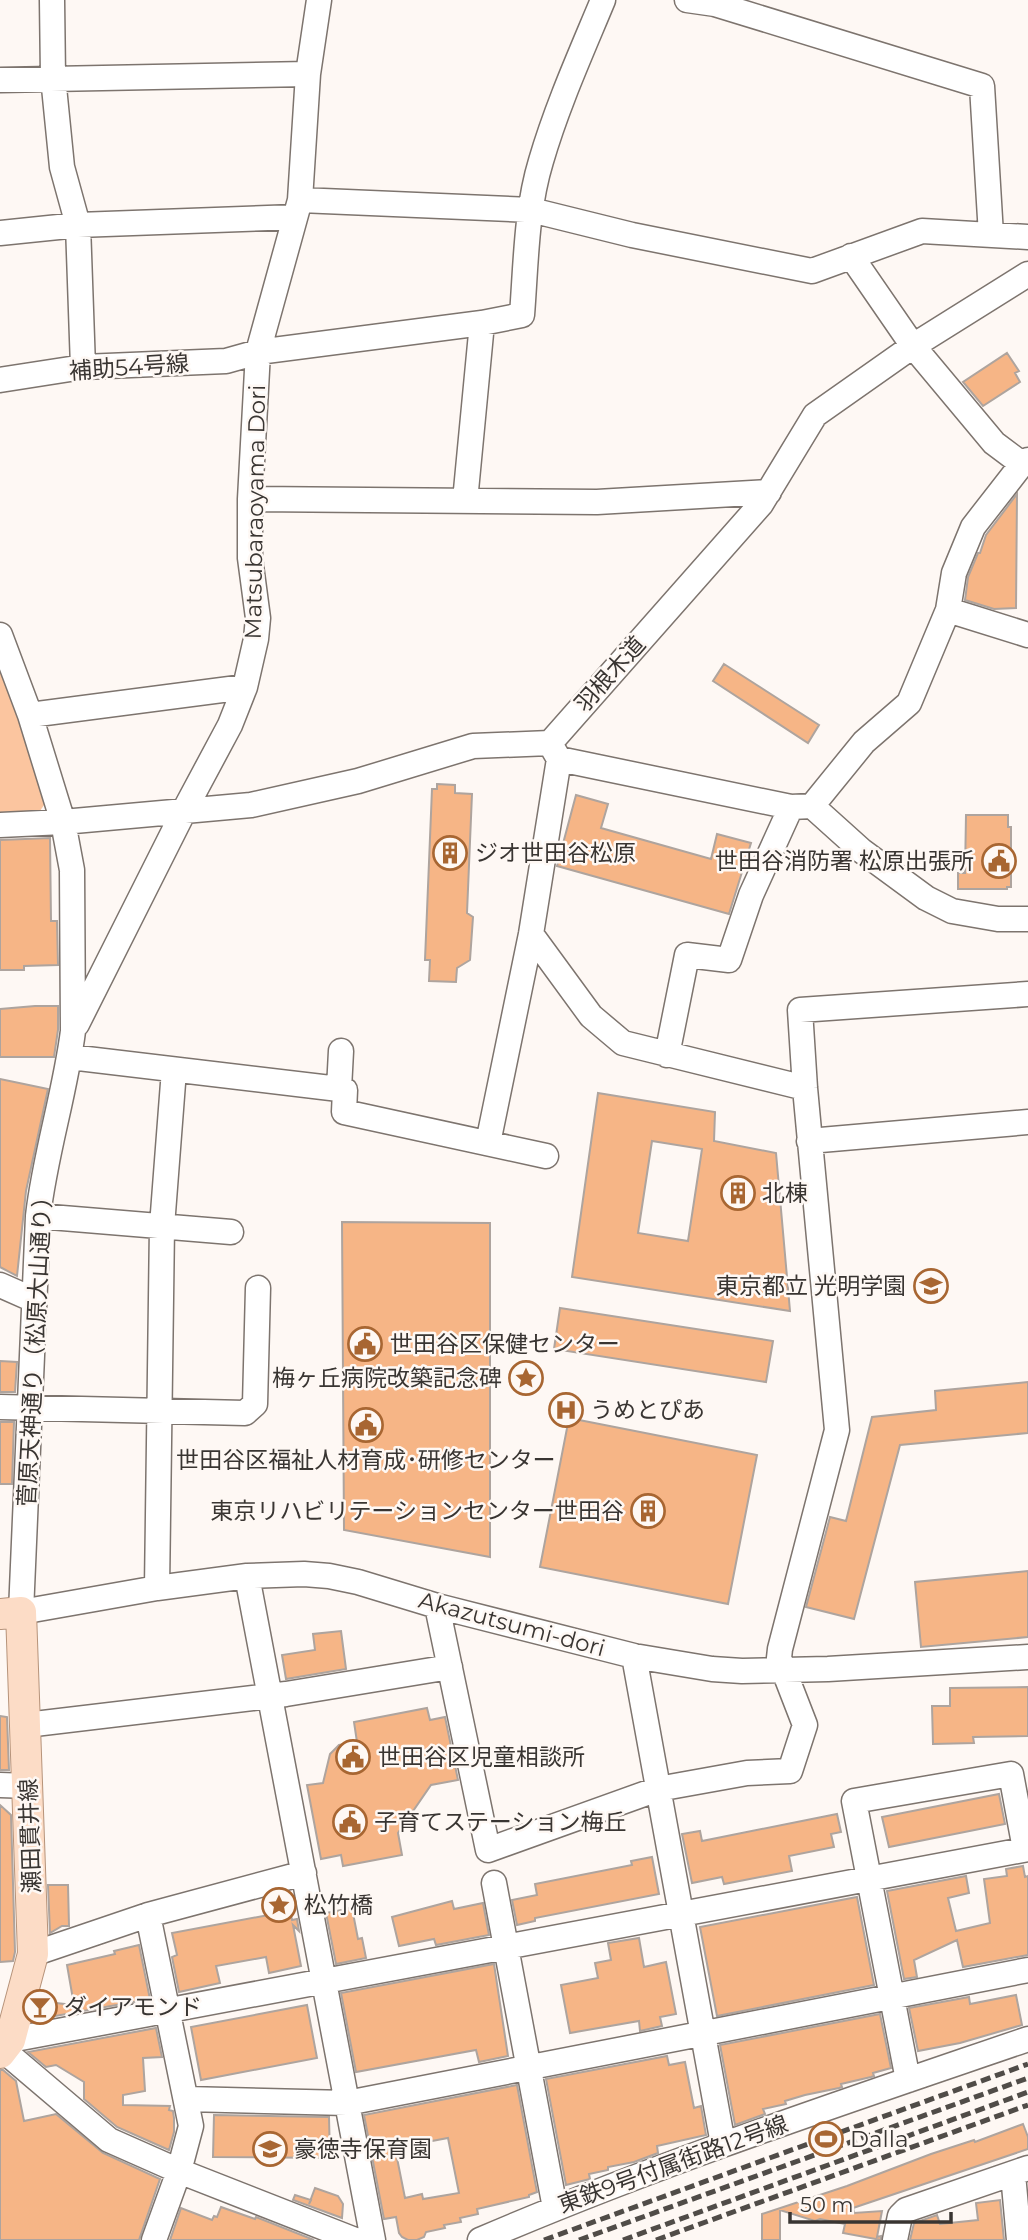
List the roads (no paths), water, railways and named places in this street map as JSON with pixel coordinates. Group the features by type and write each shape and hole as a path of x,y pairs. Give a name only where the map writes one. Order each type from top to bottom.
{"main road":[{"name":"瀬田貫井線","path":"4,2048 33,1954 14,1786 26,1725 11,1613"}],"street":[{"path":"52,0 53,77 62,167 78,225 83,367"},
{"name":"Matsubaraoyama Dori","path":"73,1031 230,725 245,687 258,618 250,558 250,499 258,352 297,209 308,74 319,0"},
{"path":"531,210 540,162 603,0"},
{"path":"687,0 715,4 982,86 991,235"},
{"path":"0,80 308,74"},
{"path":"0,233 297,209 531,210 632,235 812,271 922,231 1028,237"},
{"name":"補助54号線","path":"0,380 83,367 226,361 258,352 482,324 522,315 531,210"},
{"path":"667,1055 687,955 729,960 751,895 801,807 864,742 909,703 948,610 954,573 973,527 1025,462 994,443 913,346 851,256"},
{"name":"羽根木道","path":"554,751 761,504 815,415 913,346 1028,274"},
{"path":"465,501 482,324"},
{"path":"250,499 597,502 769,492"},
{"path":"948,610 1028,635"},
{"name":"菅原天神通り（松原大山通り）","path":"0,635 30,715 63,822 72,870 75,998 70,1057 41,1189 38,1216 30,1409 11,1613"},
{"path":"30,715 245,687"},
{"path":"0,825 63,822 265,802 358,781 473,746 554,751 801,807 926,898 952,911 998,919 1028,919"},
{"path":"488,1143 531,934 554,751"},
{"path":"531,934 591,1016 622,1044 804,1088"},
{"path":"437,1606 488,1850 658,1789 747,1773 790,1771 804,1725 779,1658 780,1649 837,1430 804,1088 800,1010 1028,994"},
{"path":"339,1089 341,1051"},
{"path":"70,1057 345,1090 344,1112 546,1156"},
{"path":"157,1588 162,1226 174,1070"},
{"path":"810,1141 1028,1122"},
{"path":"38,1216 231,1232"},
{"path":"0,1285 34,1300"},
{"path":"0,1407 245,1413 255,1404 258,1288"},
{"path":"247,1576 373,2240"},
{"name":"Akazutsumi-dori","path":"11,1613 247,1576 329,1576 634,1656 712,1669 784,1670 1028,1657"},
{"path":"634,1656 723,2144"},
{"path":"26,1725 270,1696 450,1667"},
{"path":"4,2048 168,2011 324,1981 869,1879 1027,1849 1011,1774 854,1801 869,1879 892,1996 908,2080"},
{"path":"33,1954 148,1915 304,1873"},
{"path":"494,1883 555,2208"},
{"path":"148,1915 191,2126 179,2171 154,2240"},
{"path":"186,2099 347,2103 1028,1970"},
{"name":"東鉄9号付属街路12号線","path":"480,2240 555,2208 723,2144 1028,2039"},
{"path":"4,2048 109,2140 179,2171 355,2240"},
{"path":"895,2240 900,2216 906,2210 1020,2171 1018,2240"}],"railway":[{"path":"544,2240 1028,2064"},
{"path":"579,2240 1028,2078"},
{"path":"623,2240 1028,2092"},
{"path":"656,2240 1028,2105"}],"place":[{"name":"ジオ世田谷松原","path":"450,853"},
{"name":"世田谷消防署 松原出張所","path":"999,861"},
{"name":"北棟","path":"738,1193"},
{"name":"東京都立 光明学園","path":"931,1286"},
{"name":"世田谷区保健センター","path":"365,1344"},
{"name":"梅ヶ丘病院改築記念碑","path":"526,1378"},
{"name":"うめとぴあ","path":"566,1410"},
{"name":"世田谷区福祉人材育成･研修センター","path":"366,1425"},
{"name":"東京リハビリテーションセンター世田谷","path":"648,1511"},
{"name":"世田谷区児童相談所","path":"353,1757"},
{"name":"子育てステーション梅丘","path":"350,1822"},
{"name":"松竹橋","path":"279,1905"},
{"name":"ダイアモンド","path":"40,2007"},
{"name":"Dalla","path":"826,2139"},
{"name":"豪徳寺保育園","path":"270,2149"}]}
